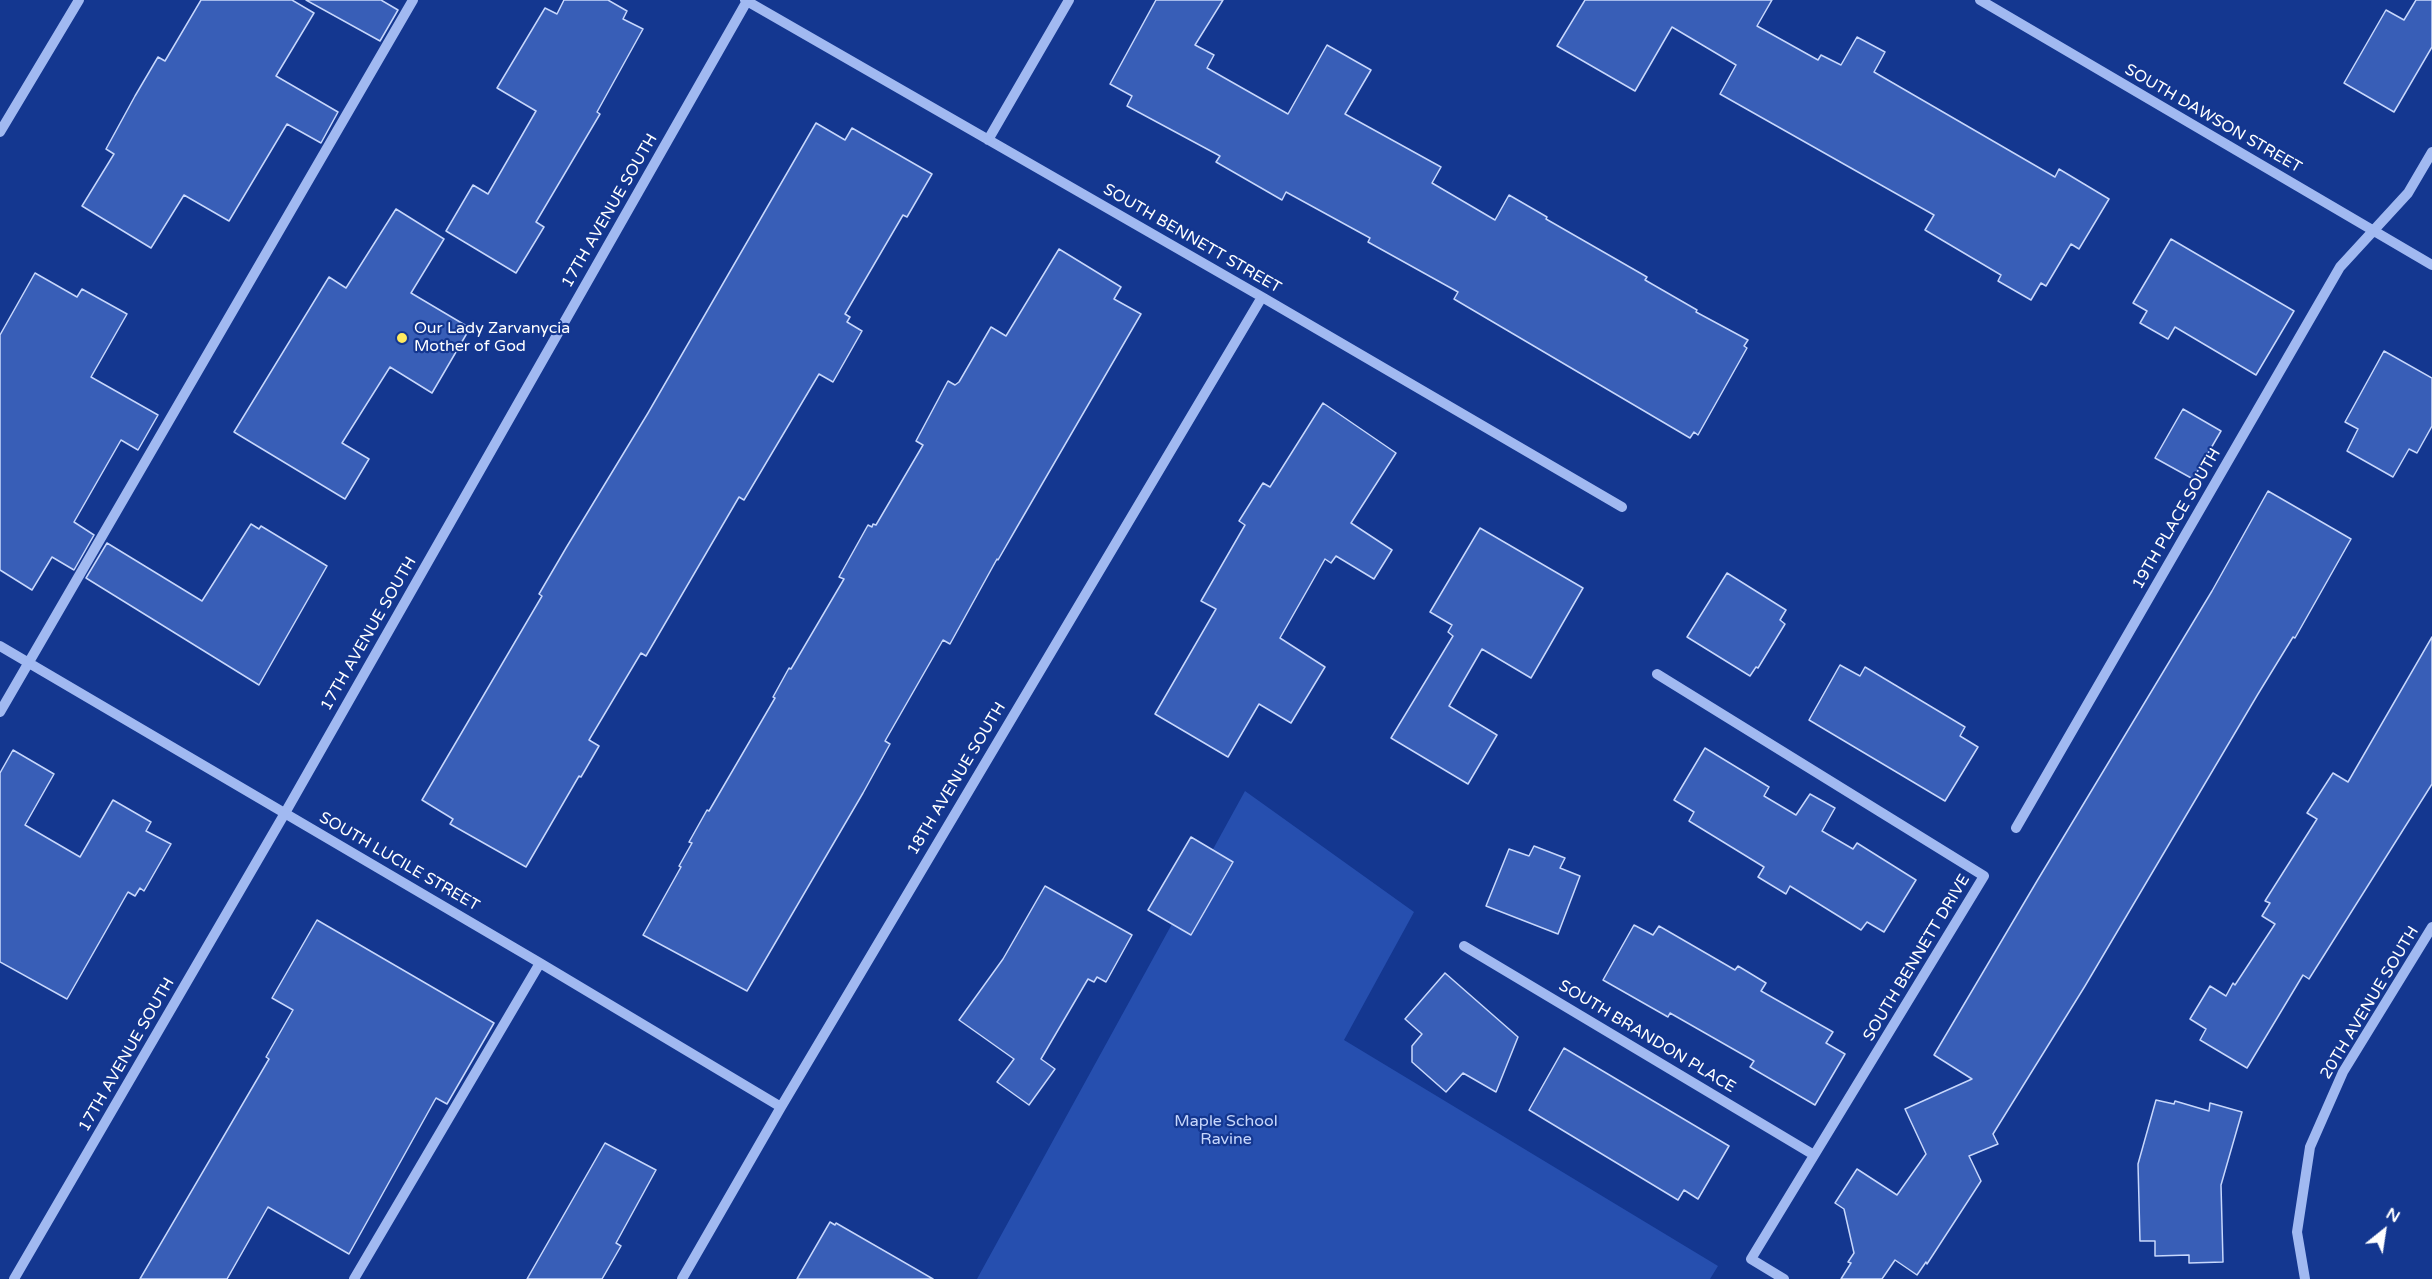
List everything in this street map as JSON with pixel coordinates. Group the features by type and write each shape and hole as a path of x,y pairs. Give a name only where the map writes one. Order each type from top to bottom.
{"street":[{"path":"0,132 79,0"},
{"path":"0,712 413,0"},
{"name":"SOUTH BENNETT STREET","path":"746,0 1622,507"},
{"name":"17TH AVENUE SOUTH","path":"14,1279 285,813 746,0"},
{"path":"988,140 1069,0"},
{"name":"SOUTH DAWSON STREET","path":"1980,0 2432,265"},
{"name":"19TH PLACE SOUTH","path":"2016,828 2340,267 2408,193 2432,152"},
{"name":"18TH AVENUE SOUTH","path":"682,1279 781,1107 1262,297"},
{"name":"SOUTH LUCILE STREET","path":"0,646 781,1107"},
{"name":"SOUTH BENNETT DRIVE","path":"1657,674 1984,876 1751,1259 1784,1279"},
{"name":"20TH AVENUE SOUTH","path":"2305,1279 2297,1232 2310,1147 2343,1072 2432,927"},
{"name":"SOUTH BRANDON PLACE","path":"1464,946 1814,1155"},
{"path":"354,1279 540,963"}],"green space":[{"name":"Maple School Ravine","path":"1245,791 1414,912 1344,1040 1718,1266 1710,1279 977,1279"}],"building":[{"path":"201,0 292,0 314,13 276,76 338,112 321,143 287,124 229,221 184,195 151,248 82,206 114,154 106,149 135,96 158,57 165,61"},
{"path":"306,0 381,0 398,10 380,41"},
{"path":"564,0 608,0 627,11 623,19 643,29 597,112 600,114 536,222 544,227 516,273 446,231 473,185 488,194 536,111 497,88 545,8 557,14"},
{"path":"1156,0 1223,0 1195,45 1214,55 1207,68 1288,114 1327,45 1371,70 1345,114 1441,167 1432,183 1495,220 1509,195 1647,277 1645,280 1697,310 1696,312 1748,340 1744,346 1747,348 1698,435 1694,432 1690,438 1454,299 1458,292 1368,242 1370,238 1286,192 1282,200 1216,162 1220,156 1127,106 1132,96 1110,84"},
{"path":"1585,0 1772,0 1757,26 1818,60 1821,55 1841,65 1857,37 1885,52 1874,72 2055,177 2059,169 2109,199 2079,249 2071,244 2046,286 2041,283 2031,300 1998,281 2001,275 1925,230 1934,215 1720,94 1736,65 1672,27 1635,91 1557,46"},
{"path":"2416,0 2432,0 2432,47 2394,112 2344,83 2386,10 2404,20"},
{"path":"816,123 845,140 852,128 932,174 907,217 903,215 845,314 850,317 847,322 862,331 833,382 819,374 744,500 739,497 646,656 641,653 589,740 599,746 526,867 450,824 453,819 422,800 542,596 539,594 648,413"},
{"path":"396,209 444,239 411,293 470,328 432,393 390,367 342,443 369,459 345,499 234,432 329,277 346,288"},
{"path":"2171,239 2294,311 2256,375 2175,327 2168,339 2140,323 2147,311 2133,303"},
{"path":"1059,249 1121,287 1114,299 1141,314 997,559 950,644 943,640 885,741 890,744 863,793 747,991 643,935 681,867 679,866 692,843 689,842 707,810 709,811 775,698 773,697 789,668 791,669 844,579 839,577 868,525 872,527 873,524 876,525 923,445 916,441 948,381 955,385 959,382 991,327 1006,336"},
{"path":"35,273 77,297 82,289 127,314 91,377 158,415 138,450 121,440 74,522 94,535 74,570 52,557 32,590 0,570 0,335"},
{"path":"2384,351 2432,378 2432,426 2417,453 2409,449 2393,477 2347,451 2358,429 2345,422"},
{"path":"1323,403 1396,453 1351,523 1392,550 1374,579 1336,556 1331,563 1325,559 1280,638 1325,667 1291,723 1259,704 1228,757 1155,714 1216,609 1201,601 1245,525 1239,521 1263,483 1270,487"},
{"path":"2183,409 2221,431 2193,479 2155,458"},
{"path":"2268,491 2351,539 2295,638 2293,637 2258,694 2085,986 1993,1134 1998,1144 1969,1156 1981,1181 1927,1264 1926,1262 1917,1275 1895,1260 1882,1279 1841,1279 1854,1253 1844,1209 1835,1203 1857,1169 1897,1195 1926,1154 1905,1109 1972,1079 1934,1055 2212,591"},
{"path":"251,524 259,529 261,526 327,566 259,685 86,578 107,543 202,601"},
{"path":"1480,528 1583,588 1531,678 1482,649 1449,706 1497,735 1468,784 1391,738 1453,636 1448,632 1452,625 1430,612"},
{"path":"1727,573 1786,610 1780,620 1785,624 1758,668 1756,667 1750,676 1687,637"},
{"path":"2432,637 2432,784 2309,979 2303,975 2247,1068 2200,1040 2206,1029 2190,1019 2210,986 2226,996 2275,924 2262,916 2270,903 2265,901 2317,819 2307,813 2333,773 2348,782"},
{"path":"1840,665 1860,676 1865,667 1965,727 1960,736 1978,747 1945,801 1809,720"},
{"path":"1705,748 1769,787 1764,796 1796,815 1810,794 1835,808 1822,831 1853,849 1857,843 1916,880 1884,932 1867,922 1861,930 1790,886 1786,894 1758,877 1764,867 1689,821 1694,812 1674,800"},
{"path":"13,750 54,774 25,825 80,857 113,800 151,822 146,831 171,844 144,891 140,888 135,896 128,892 67,999 0,962 0,773"},
{"path":"1191,837 1233,862 1191,935 1148,910"},
{"path":"1534,846 1565,858 1560,868 1580,876 1558,934 1486,906 1509,849 1529,856"},
{"path":"1045,886 1132,935 1106,982 1097,977 1094,982 1088,979 1041,1059 1055,1069 1029,1105 997,1082 1014,1059 959,1020 1003,959"},
{"path":"317,920 494,1023 447,1104 436,1098 349,1254 268,1207 227,1279 140,1279 269,1059 266,1057 293,1010 272,998"},
{"path":"1634,925 1653,935 1659,926 1735,970 1738,966 1766,983 1761,991 1833,1032 1826,1043 1845,1054 1815,1105 1750,1067 1754,1061 1670,1013 1668,1017 1603,980"},
{"path":"1445,973 1518,1037 1496,1092 1463,1073 1446,1092 1412,1062 1412,1046 1422,1034 1405,1019"},
{"path":"1564,1048 1729,1146 1698,1199 1684,1190 1678,1200 1529,1110"},
{"path":"2156,1100 2174,1104 2175,1101 2209,1111 2210,1103 2242,1112 2221,1185 2223,1262 2189,1263 2189,1255 2155,1256 2155,1241 2140,1241 2138,1164"},
{"path":"605,1143 656,1170 616,1243 621,1246 602,1279 527,1279"},
{"path":"830,1222 835,1225 836,1223 933,1279 797,1279"}],"place":[{"name":"Our Lady Zarvanycia Mother of God","path":"402,338"}]}
